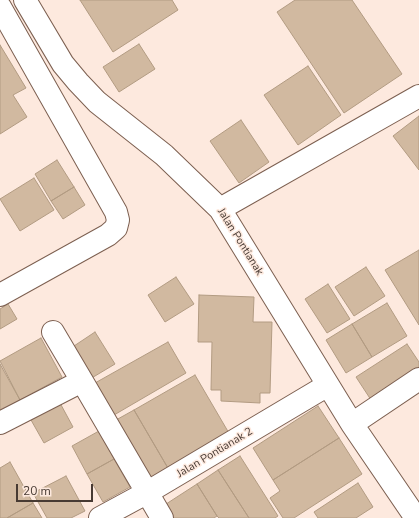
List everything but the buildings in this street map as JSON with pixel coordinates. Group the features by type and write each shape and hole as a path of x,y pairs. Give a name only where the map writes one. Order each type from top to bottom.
{"street":[{"name":"Jalan Pontianak","path":"25,0 63,64 97,102 164,155 220,209 352,424 416,518"},
{"path":"0,7 116,212 118,220 116,228 108,235 0,295"},
{"path":"220,209 419,96"},
{"path":"53,332 162,518"},
{"path":"352,424 419,379"},
{"path":"0,423 82,381"},
{"name":"Jalan Pontianak 2","path":"100,518 148,492 328,385"}]}
